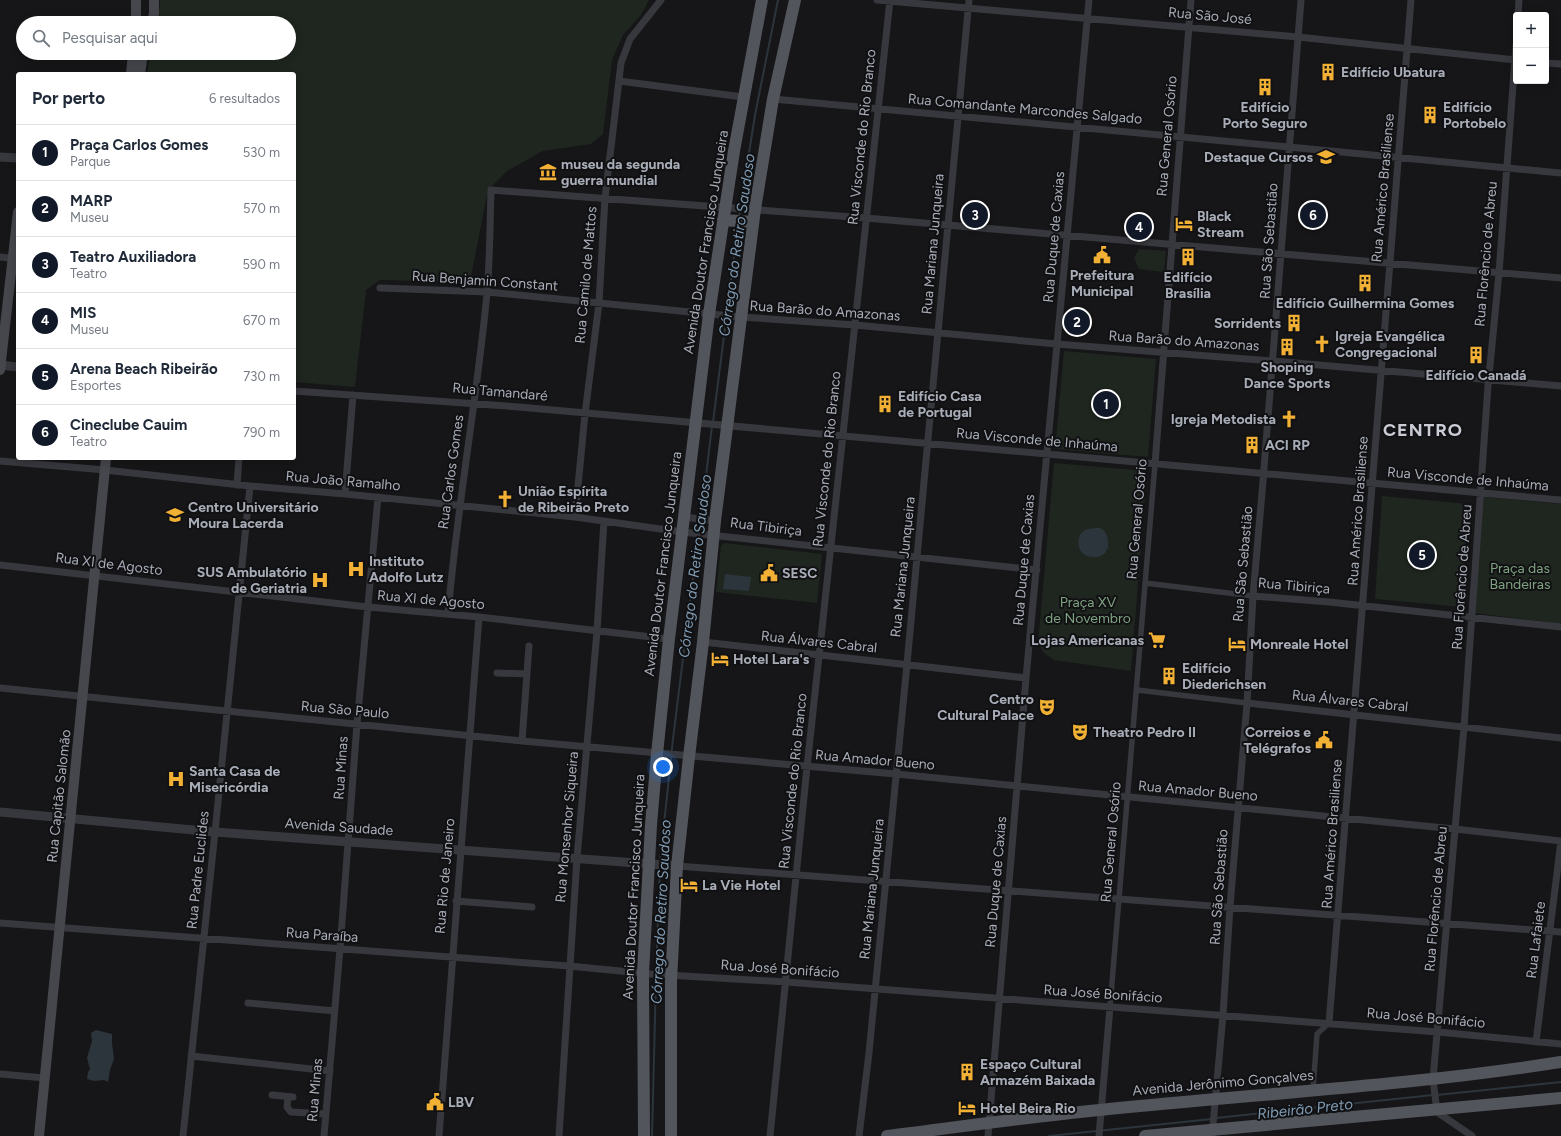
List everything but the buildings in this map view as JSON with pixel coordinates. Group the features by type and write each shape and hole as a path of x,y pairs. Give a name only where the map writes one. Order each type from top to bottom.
{"main road":[{"path":"136,0 137,16"},
{"path":"152,16 154,0"},
{"name":"Avenida Doutor Francisco Junqueira","path":"644,1136 647,974 652,864 669,639 685,532 726,220 744,97 762,0"},
{"path":"671,1136 668,975 674,866 684,756 703,642 710,534 725,426 751,209 795,0"},
{"path":"131,72 132,60"},
{"path":"140,72 142,60"},
{"path":"726,220 750,222"},
{"path":"0,370 16,243"},
{"name":"Rua Capitão Salomão","path":"39,1136 72,818 106,460"},
{"name":"Avenida Jerônimo Gonçalves","path":"887,1136 989,1129 1101,1113 1215,1103 1313,1090 1434,1082 1561,1062"},
{"path":"1541,1065 1551,1069 1561,1068"},
{"path":"1145,1136 1436,1106 1561,1098"}],"street":[{"name":"Rua Camilo de Mattos","path":"575,517 585,414 599,303 605,198 621,64 630,39 662,0"},
{"name":"Rua São José","path":"877,0 969,4 1087,19 1298,37 1513,60"},
{"name":"Rua Duque de Caxias","path":"989,1129 1026,678 1089,0"},
{"name":"Rua General Osório","path":"1099,1134 1120,899 1192,0"},
{"name":"Rua São Sebastião","path":"1213,1130 1247,703 1253,596 1301,0"},
{"name":"Rua Américo Brasiliense","path":"1329,1023 1364,606 1411,0"},
{"path":"1518,12 1519,0"},
{"name":"Rua Visconde do Rio Branco","path":"770,1136 830,548 890,1"},
{"name":"Rua Mariana Junqueira","path":"859,1136 886,882 928,444 957,116 969,4"},
{"path":"1549,63 1561,64"},
{"path":"619,81 744,97"},
{"name":"Rua Florêncio de Abreu","path":"1436,1106 1434,1082 1446,923 1464,727 1480,493 1513,84"},
{"name":"Rua Comandante Marcondes Salgado","path":"773,99 1289,146 1561,173"},
{"path":"0,157 16,158"},
{"name":"Rua Carlos Gomes","path":"448,614 453,551 474,404 487,292 491,190 605,198"},
{"path":"605,198 866,218 1561,278"},
{"path":"0,257 15,259"},
{"name":"Rua Benjamin Constant","path":"380,288 487,292 713,315"},
{"name":"Rua Barão do Amazonas","path":"713,315 855,325 1057,344 1561,386"},
{"path":"0,365 16,366"},
{"name":"Rua Tamandaré","path":"296,391 354,394 699,423"},
{"path":"345,494 354,394"},
{"name":"Rua Visconde de Inhaúma","path":"699,423 1561,500"},
{"path":"237,485 239,460"},
{"name":"Rua João Ramalho","path":"0,461 105,470 237,485 378,497 575,517 685,532"},
{"name":"Rua Padre Euclides","path":"183,1136 216,832 250,486"},
{"name":"Rua Minas","path":"324,1136 357,724 378,497"},
{"path":"687,517 712,520"},
{"name":"Rua Monsenhor Siqueira","path":"559,1136 569,966 597,631 604,521"},
{"name":"Rua Tibiriça","path":"685,532 1037,570"},
{"name":"Rua XI de Agosto","path":"0,565 368,607 479,617 669,639"},
{"name":"Rua Tibiriça","path":"1145,583 1253,596 1561,627"},
{"name":"Rua Rio de Janeiro","path":"439,1136 479,617"},
{"name":"Rua Álvares Cabral","path":"703,642 1026,678"},
{"path":"522,741 529,646"},
{"path":"497,673 527,674"},
{"name":"Rua São Paulo","path":"0,688 227,712 684,756"},
{"name":"Rua Álvares Cabral","path":"1137,690 1561,738"},
{"name":"Rua Amador Bueno","path":"684,756 896,774 1455,829 1561,841"},
{"name":"Avenida Saudade","path":"0,812 216,832 674,866"},
{"name":"Rua Lafaiete","path":"1536,1042 1561,841"},
{"path":"674,866 1561,932"},
{"path":"456,901 532,907"},
{"name":"Rua Paraíba","path":"0,924 569,966 647,974"},
{"name":"Rua José Bonifácio","path":"647,974 786,982 875,990 1329,1023 1561,1044"},
{"path":"248,1003 335,1010"},
{"path":"1313,1090 1317,1034 1329,1023"},
{"path":"191,1056 330,1071"},
{"path":"0,1074 45,1078"},
{"path":"272,1095 290,1097 287,1107 291,1112 325,1114"},
{"path":"1436,1106 1439,1114 1472,1136"}],"green space":[{"path":"160,0 649,0 641,15 623,35 612,60 603,134 591,144 543,151 507,171 488,190 470,282 380,280 366,290 355,387 296,382 296,72 147,72 150,60 296,60 296,16 158,16"},
{"path":"1139,249 1166,251 1164,272 1139,269 1134,258"},
{"path":"1064,351 1156,359 1148,457 1055,449"},
{"name":"Praça XV de Novembro","path":"1054,463 1147,471 1131,671 1054,660 1044,653 1038,644"},
{"name":"Praça das Bandeiras","path":"1382,496 1468,504 1462,607 1375,599"},
{"name":"Praça das Bandeiras","path":"1483,497 1561,504 1561,624 1475,613"},
{"name":"SESC","path":"724,543 822,554 817,603 716,592 721,546"}],"shaded area":[{"path":"1100,528 1105,532 1108,539 1108,549 1106,549 1106,552 1103,555 1092,557 1086,556 1079,548 1078,543 1081,534 1088,529"},
{"path":"725,574 751,577 749,591 723,589"},
{"path":"96,1030 112,1034 114,1059 108,1082 104,1080 94,1081 87,1079 90,1069 87,1058 92,1041 91,1033"}],"waterway":[{"name":"Córrego do Retiro Saudoso","path":"739,217 755,115 778,0"},
{"name":"Córrego do Retiro Saudoso","path":"713,422 738,226"},
{"name":"Córrego do Retiro Saudoso","path":"701,517 712,426"},
{"name":"Córrego do Retiro Saudoso","path":"660,862 673,739 700,521"},
{"name":"Córrego do Retiro Saudoso","path":"656,972 660,867"},
{"name":"Córrego do Retiro Saudoso","path":"652,1136 656,977"},
{"name":"Ribeirão Preto","path":"1437,1095 1561,1082"},
{"name":"Ribeirão Preto","path":"1216,1118 1433,1095"},
{"name":"Ribeirão Preto","path":"1049,1136 1212,1119"}],"place":[{"name":"Edifício Ubatura","path":"1328,72"},
{"name":"Edifício Porto Seguro","path":"1265,87"},
{"name":"Edifício Portobelo","path":"1430,115"},
{"name":"Destaque Cursos","path":"1326,157"},
{"name":"museu da segunda guerra mundial","path":"548,172"},
{"name":"Teatro Auxiliadora","path":"975,215"},
{"name":"Cineclube Cauim","path":"1313,215"},
{"name":"Black Stream","path":"1184,224"},
{"name":"MIS","path":"1139,227"},
{"name":"Prefeitura Municipal","path":"1102,255"},
{"name":"Edifício Brasília","path":"1188,257"},
{"name":"Edifício Guilhermina Gomes","path":"1365,283"},
{"name":"MARP","path":"1077,322"},
{"name":"Sorridents","path":"1294,323"},
{"name":"Igreja Evangélica Congregacional","path":"1322,344"},
{"name":"Shoping Dance Sports","path":"1287,347"},
{"name":"Edifício Canadá","path":"1476,355"},
{"name":"Edifício Casa de Portugal","path":"885,404"},
{"name":"Praça Carlos Gomes","path":"1106,404"},
{"name":"Igreja Metodista","path":"1289,419"},
{"name":"ACI RP","path":"1252,445"},
{"name":"União Espírita de Ribeirão Preto","path":"505,499"},
{"name":"Centro Universitário Moura Lacerda","path":"175,515"},
{"name":"Arena Beach Ribeirão","path":"1422,555"},
{"name":"Instituto Adolfo Lutz","path":"356,569"},
{"name":"SESC","path":"769,573"},
{"name":"SUS Ambulatório de Geriatria","path":"320,580"},
{"name":"Lojas Americanas","path":"1157,640"},
{"name":"Monreale Hotel","path":"1237,644"},
{"name":"Hotel Lara's","path":"720,659"},
{"name":"Edifício Diederichsen","path":"1169,676"},
{"name":"Centro Cultural Palace","path":"1047,707"},
{"name":"Theatro Pedro II","path":"1080,732"},
{"name":"Correios e Telégrafos","path":"1324,740"},
{"name":"Santa Casa de Misericórdia","path":"176,779"},
{"name":"La Vie Hotel","path":"689,885"},
{"name":"Espaço Cultural Armazém Baixada","path":"967,1072"},
{"name":"LBV","path":"435,1102"},
{"name":"Hotel Beira Rio","path":"967,1108"}],"district":[{"name":"CENTRO","path":"1423,430"}]}
